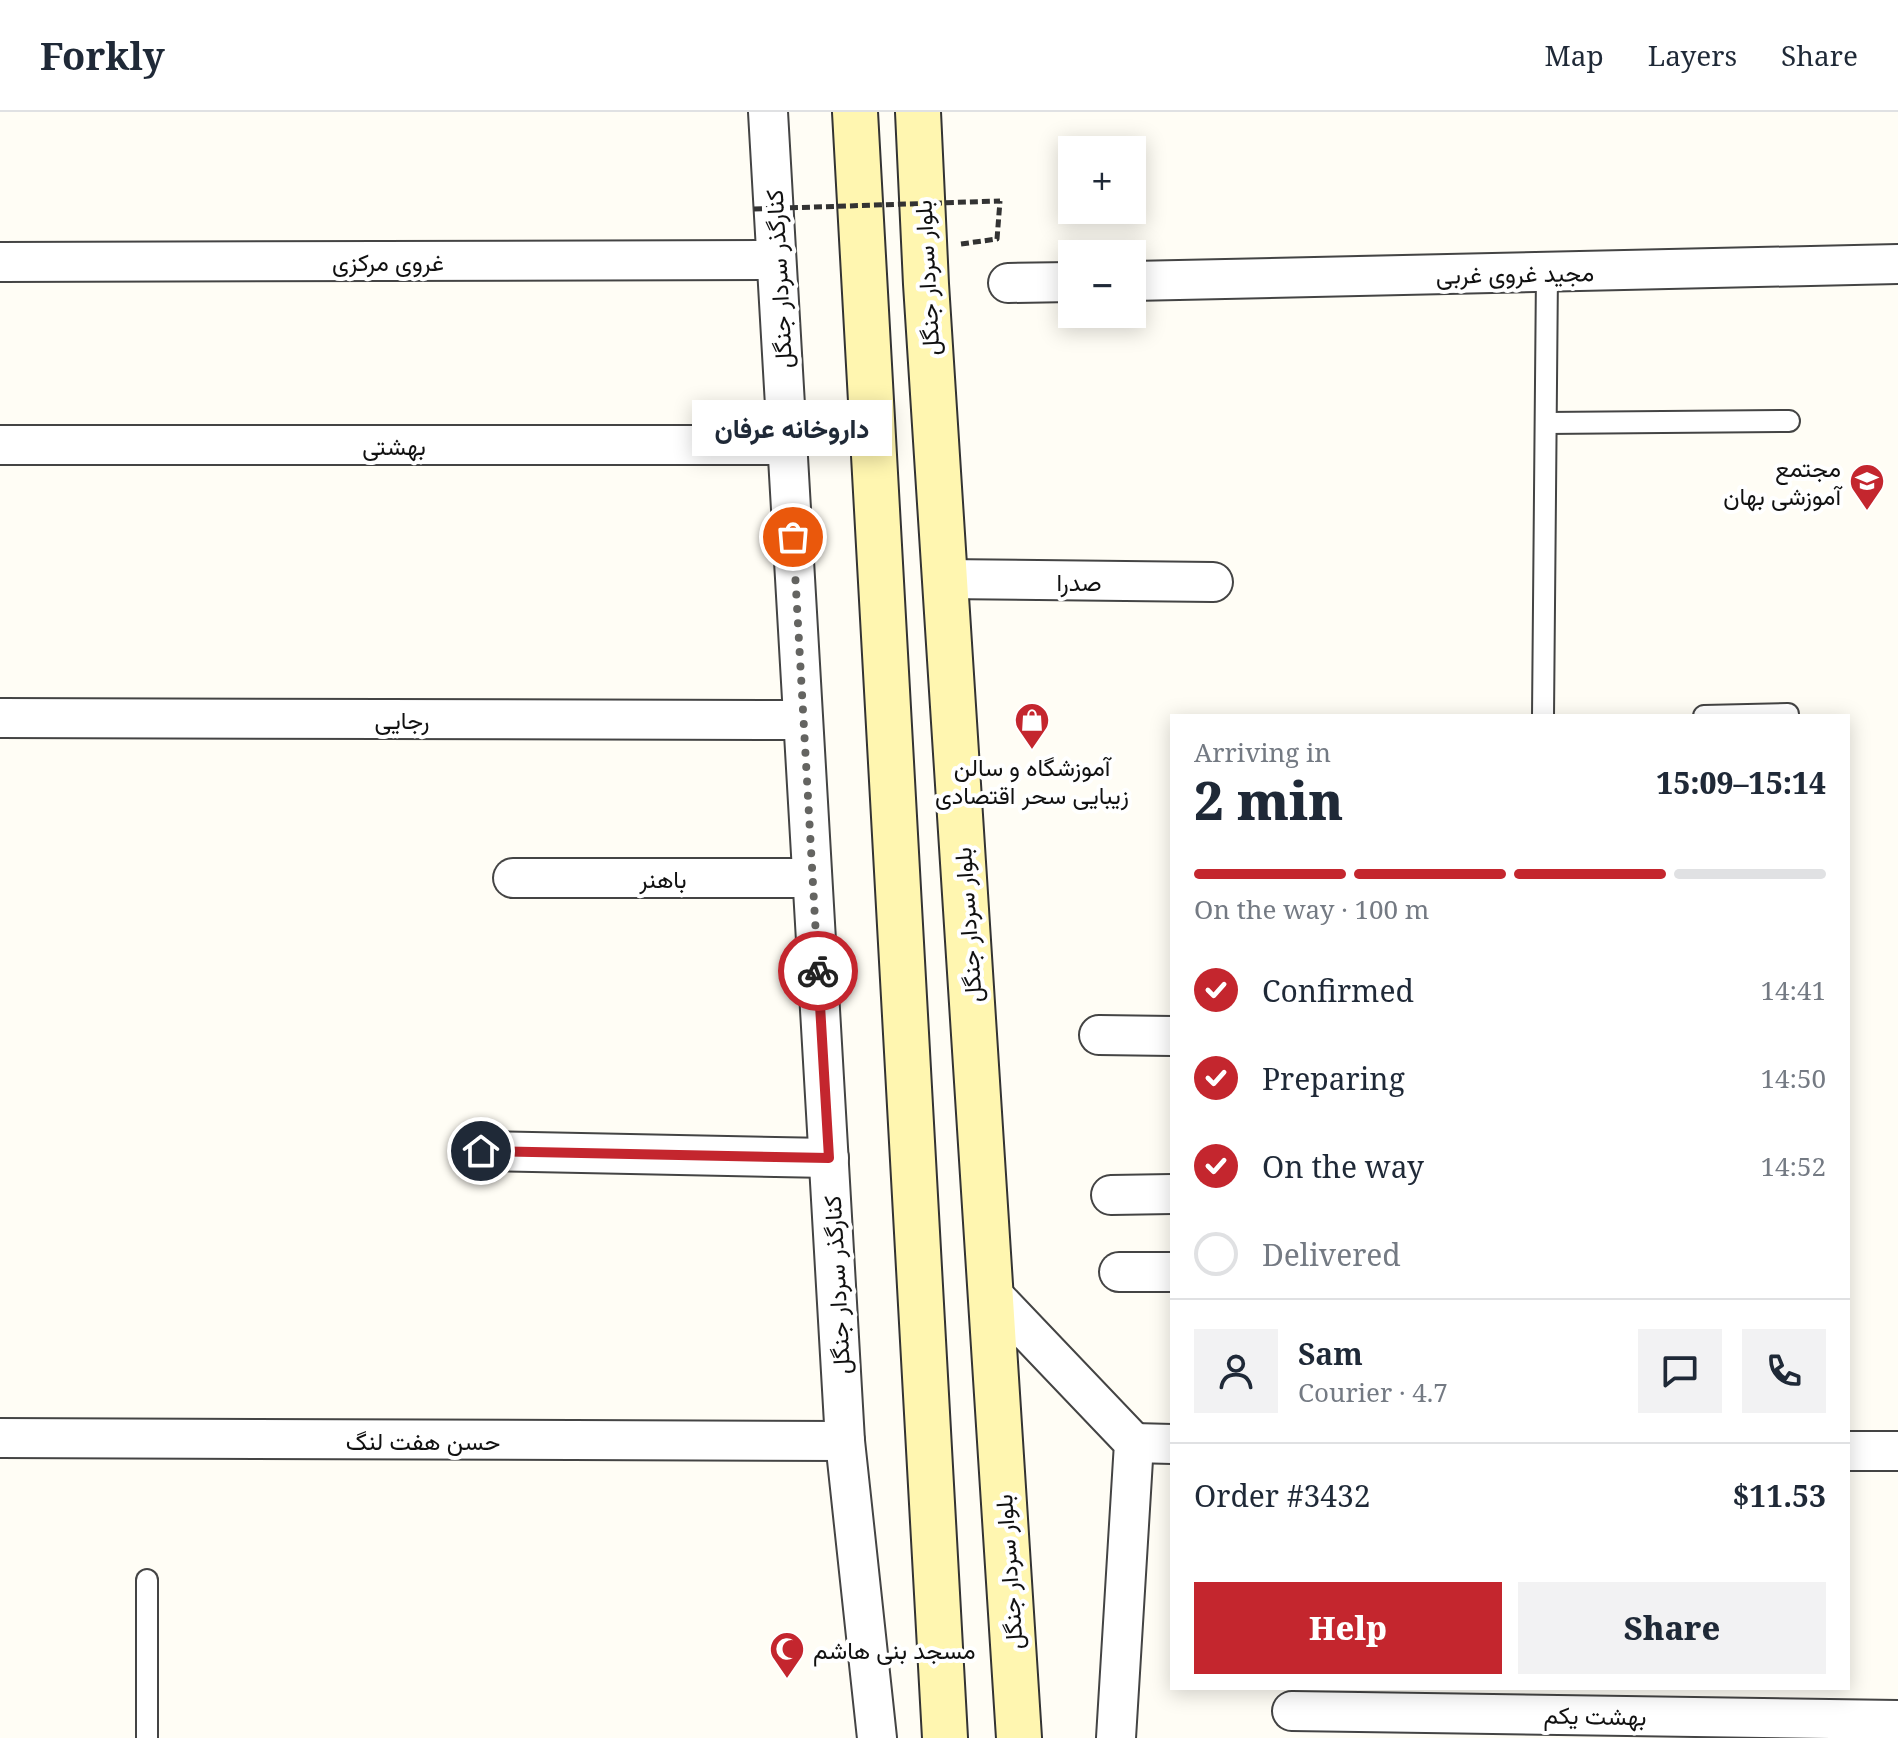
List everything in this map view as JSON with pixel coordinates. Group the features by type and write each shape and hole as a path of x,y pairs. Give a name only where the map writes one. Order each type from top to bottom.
{"main road":[{"path":"855,112 945,1738"},
{"name":"بلوار سردار جنگل","path":"918,112 944,579 1019,1738"}],"street":[{"name":"کنارگذر سردار جنگل","path":"768,112 845,1441 877,1738"},
{"name":"غروی مرکزی","path":"0,262 776,260"},
{"name":"مجید غروی غربی","path":"1146,281 1898,264"},
{"path":"1008,283 1058,282"},
{"name":"بهشتی","path":"0,445 787,445"},
{"name":"صدرا","path":"944,579 1213,582"},
{"name":"رجایی","path":"0,718 803,720"},
{"name":"باهنر","path":"513,878 812,878"},
{"path":"1099,1035 1170,1036"},
{"path":"481,1151 829,1158"},
{"path":"1111,1195 1170,1194"},
{"path":"1119,1272 1170,1272"},
{"path":"990,1292 1134,1443 1170,1444"},
{"name":"حسن هفت لنگ","path":"0,1438 845,1441"},
{"path":"1116,1738 1134,1443"},
{"path":"1850,1451 1898,1451"},
{"name":"بهشت یکم","path":"1292,1711 1392,1725 1898,1720"}],"lane":[{"path":"1543,714 1547,272"},
{"path":"1546,423 1789,421"},
{"path":"147,1580 147,1738"}],"path":[{"path":"754,209 1000,201 997,239"}],"way so far":[{"path":"793,537 818,971"}],"place":[{"name":"مجتمع آموزشی بهان","path":"1867,512"},
{"name":"داروخانه عرفان","path":"793,537"},
{"name":"آموزشگاه و سالن زیبایی سحر اقتصادی","path":"1032,751"},
{"name":"مسجد بنی هاشم","path":"787,1680"}],"route":[{"path":"481,1151 829,1158 818,971"}]}
